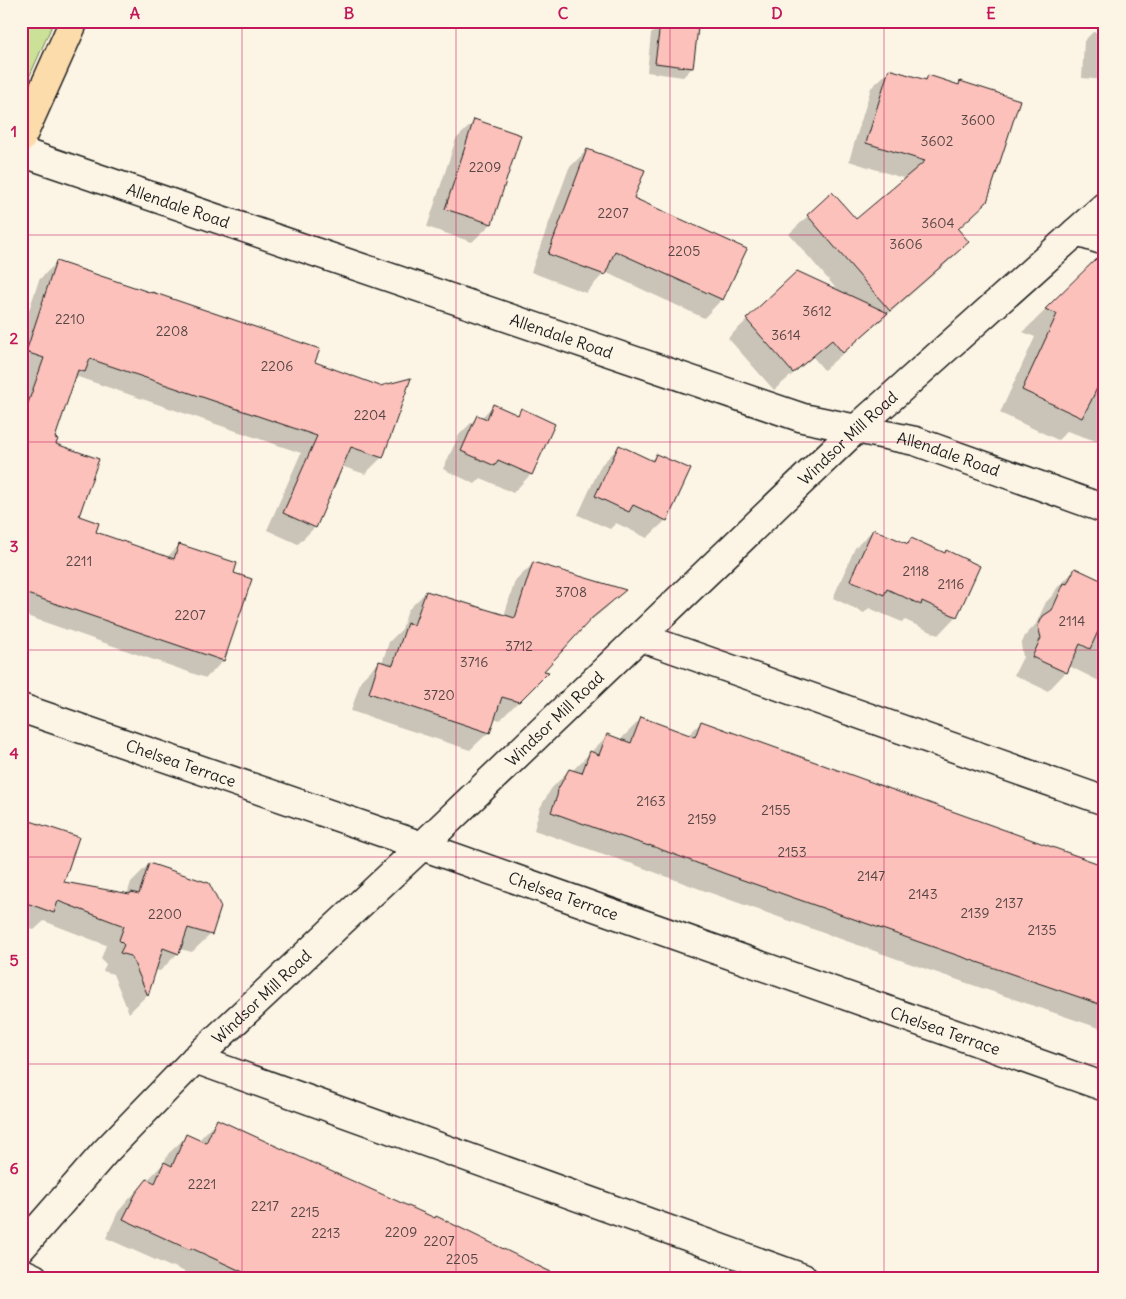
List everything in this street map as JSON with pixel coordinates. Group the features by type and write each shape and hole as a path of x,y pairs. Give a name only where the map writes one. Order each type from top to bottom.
{"main road":[{"path":"21,139 74,21"}],"street":[{"name":"Allendale Road","path":"21,152 803,418 915,441 1105,509"},
{"name":"Windsor Mill Road","path":"21,1248 105,1152 195,1059 422,846 856,429 1105,206"},
{"path":"1076,232 1105,241"},
{"path":"640,638 1105,801"},
{"name":"Chelsea Terrace","path":"21,708 422,846 1105,1088"},
{"path":"195,1059 803,1278"},
{"path":"21,1272 34,1278"}],"green space":[{"path":"21,21 54,21 27,82 21,89"}],"building":[{"path":"660,24 698,28 693,68 655,63"},
{"path":"889,69 926,80 928,75 959,85 960,81 1020,100 987,202 958,229 969,242 890,311 807,215 832,192 856,219 925,161 866,143"},
{"path":"474,119 521,135 492,224 445,209"},
{"path":"587,149 645,170 634,198 747,249 723,300 615,251 605,275 548,254"},
{"path":"1099,256 1105,256 1105,371 1082,418 1022,390 1057,314 1045,309"},
{"path":"56,261 320,349 315,362 380,386 411,378 383,458 351,447 316,528 283,513 317,436 90,359 85,372 78,370 55,438 58,439 56,444 99,459 79,516 99,523 96,532 174,559 179,544 237,563 234,573 252,579 224,661 21,592 21,423 44,358 26,352"},
{"path":"797,271 888,313 843,353 832,340 793,373 746,319"},
{"path":"493,404 518,415 521,408 555,424 532,475 498,460 495,466 461,451 477,415 487,419"},
{"path":"619,445 653,461 656,454 691,469 667,521 633,505 629,512 595,496"},
{"path":"873,529 908,544 911,538 945,553 946,550 980,566 957,617 922,601 921,605 887,589 884,595 850,580"},
{"path":"533,562 626,590 592,618 544,671 549,672 519,702 502,697 490,733 369,693 379,661 393,665 407,623 414,625 426,591 515,618"},
{"path":"1075,568 1105,582 1105,616 1090,649 1080,644 1067,673 1032,657 1041,638 1038,626 1043,616 1052,610 1064,583 1067,584"},
{"path":"641,717 695,737 701,721 1105,866 1105,1006 551,812 558,789 569,769 582,773 590,751 599,755 607,734 631,743"},
{"path":"21,818 79,837 64,882 139,894 149,863 209,883 221,907 212,935 188,928 179,954 163,948 148,996 131,956 120,953 124,945 119,940 124,926 58,901 54,913 21,901"},
{"path":"217,1119 435,1218 436,1216 563,1278 256,1278 123,1219 136,1193 147,1179 155,1183 164,1162 172,1166 186,1134 206,1143"}]}
